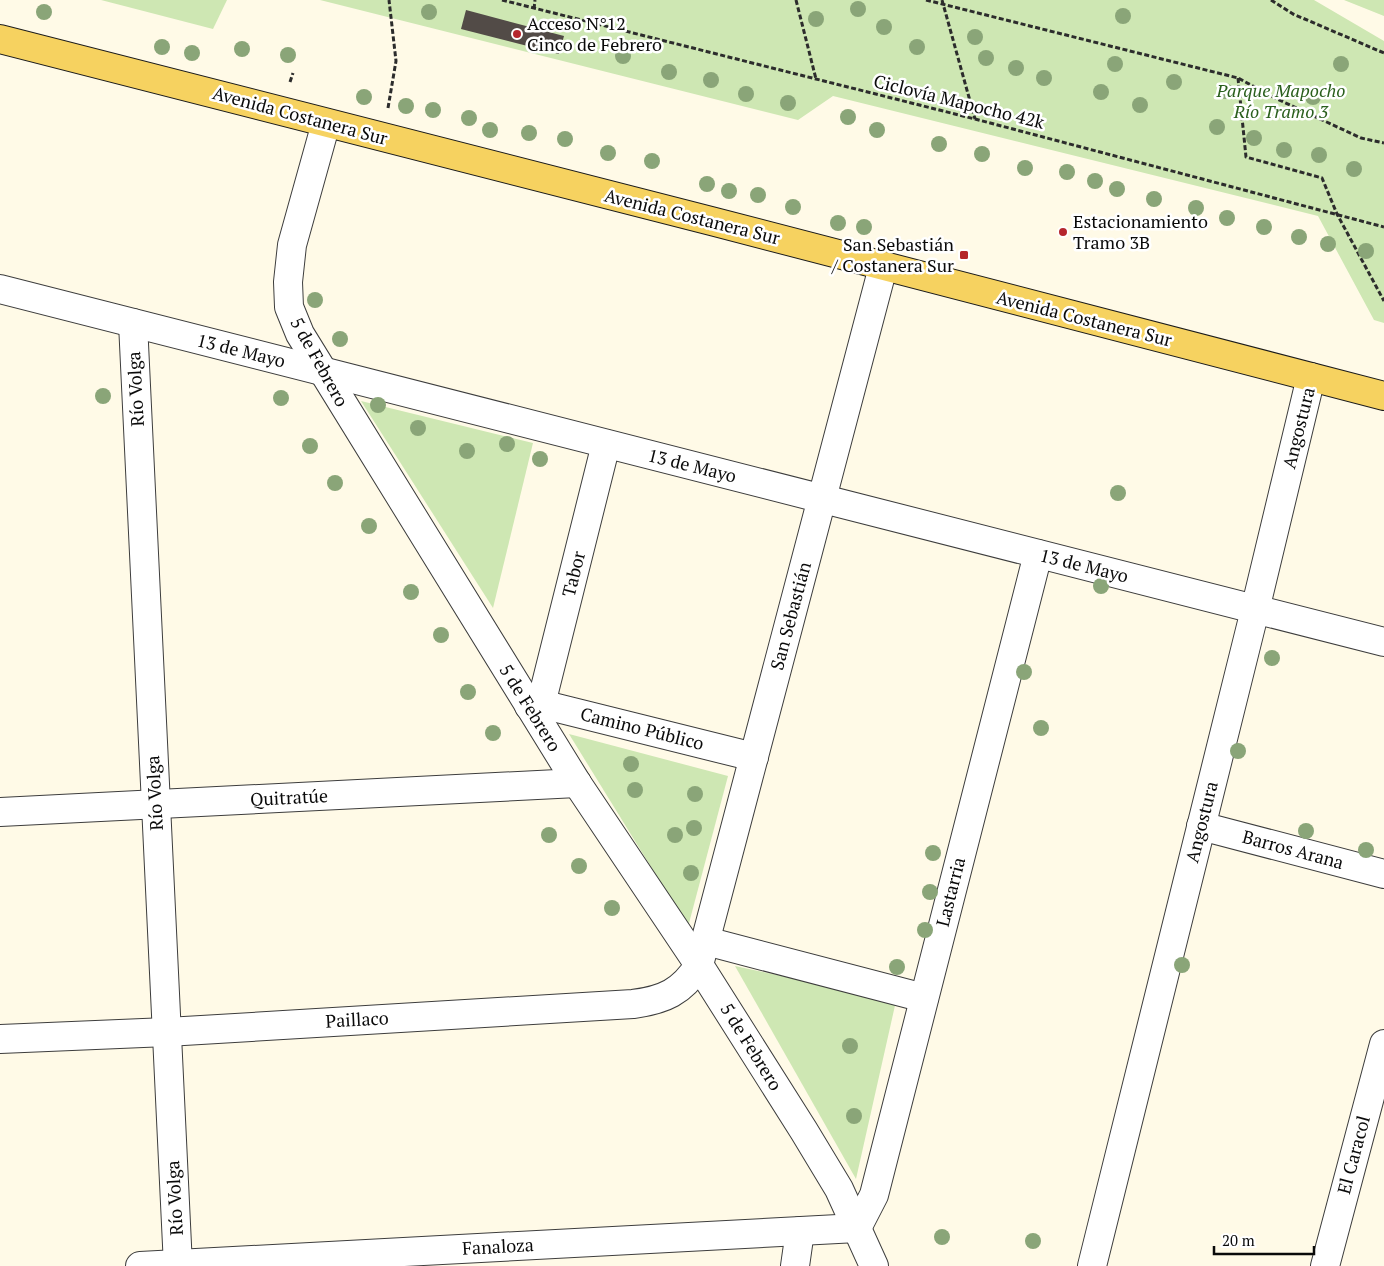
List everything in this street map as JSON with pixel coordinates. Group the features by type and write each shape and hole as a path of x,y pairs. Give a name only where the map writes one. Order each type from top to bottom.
{"main road":[{"name":"Avenida Costanera Sur","path":"0,39 326,124 705,219 883,267 1384,396"}],"street":[{"name":"5 de Febrero","path":"326,124 292,245 288,282 289,307 300,334 321,371 535,705 578,783 702,953 839,1189 876,1264"},
{"name":"San Sebastián","path":"702,953 883,267"},
{"name":"13 de Mayo","path":"0,289 1384,642"},
{"name":"Río Volga","path":"133,323 178,1265"},
{"name":"Angostura","path":"1092,1266 1311,377"},
{"name":"Tabor","path":"535,705 606,444"},
{"name":"Lastarria","path":"857,1228 874,1195 1038,554"},
{"name":"Camino Público","path":"535,705 754,757"},
{"name":"Quitratúe","path":"0,812 578,783"},
{"name":"Barros Arana","path":"1201,826 1384,874"},
{"path":"702,953 924,998"},
{"name":"Paillaco","path":"0,1039 167,1032 633,1004 653,1001 671,994 682,986 702,953"},
{"name":"El Caracol","path":"1325,1266 1384,1044"},
{"name":"Fanaloza","path":"140,1266 591,1254 800,1231 857,1228"},
{"path":"795,1266 800,1231"}],"path":[{"path":"383,138 396,61 389,0"},
{"name":"Ciclovía Mapocho 42k","path":"502,0 1384,226"},
{"path":"525,6 526,0"},
{"path":"534,9 535,0"},
{"path":"796,0 816,79"},
{"path":"926,0 1238,78 1275,98 1352,134 1384,143"},
{"path":"942,0 975,120"},
{"path":"1272,0 1294,14 1384,53"},
{"path":"1238,78 1246,157 1322,178 1337,214 1384,301"}],"green space":[{"path":"101,0 227,0 213,29"},
{"name":"Parque Mapocho Río Tramo 3","path":"320,0 1314,0 1384,41 1384,323 1374,320 1318,216 833,96 798,120"},
{"path":"1344,0 1384,0 1384,16"},
{"path":"361,401 533,443 493,608"},
{"path":"569,734 728,776 688,927"},
{"path":"735,966 896,1001 856,1179"}],"building":[{"name":"Acceso N°12 Cinco de Febrero","path":"466,10 564,36 559,54 461,29"}],"place":[{"name":"Acceso N°12 Cinco de Febrero","path":"517,34"},
{"name":"Estacionamiento Tramo 3B","path":"1063,232"},
{"name":"San Sebastián / Costanera Sur","path":"964,255"}]}
